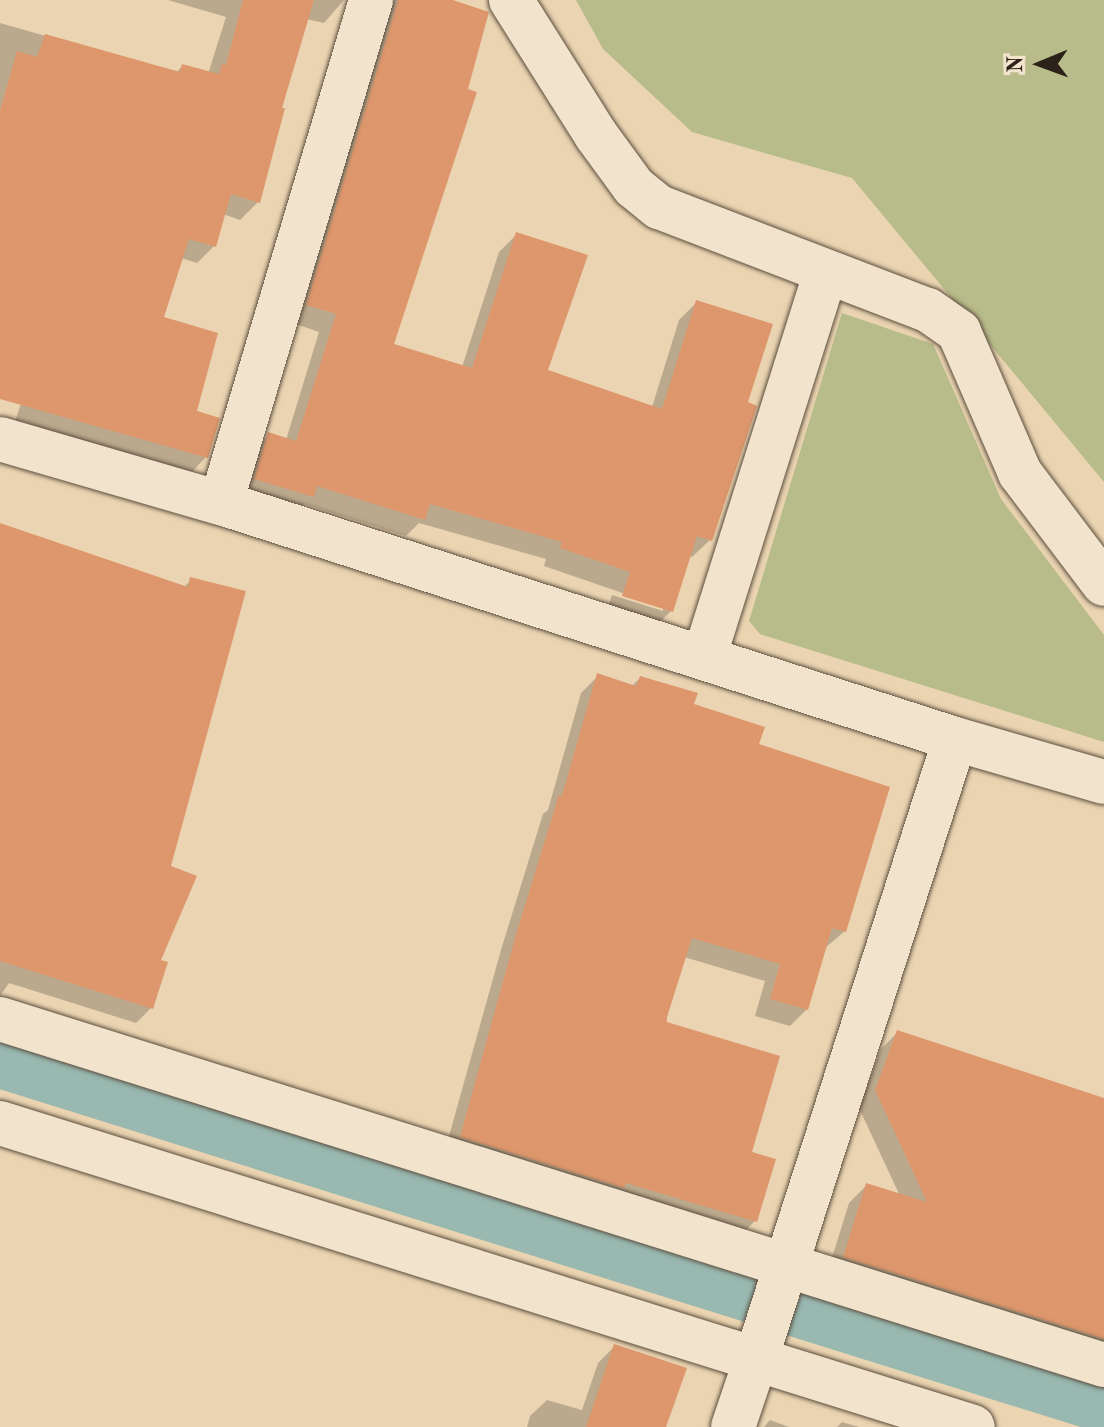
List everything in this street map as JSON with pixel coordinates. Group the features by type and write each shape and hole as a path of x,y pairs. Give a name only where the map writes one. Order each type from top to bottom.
{"street":[{"path":"221,503 371,0"},
{"path":"511,0 596,135 634,187 659,207 928,310 959,332 1020,473 1104,584"},
{"path":"704,658 826,272"},
{"path":"0,439 221,503 955,739 1104,782"},
{"path":"733,1427 955,739"},
{"path":"0,1019 783,1275 1104,1365"},
{"path":"0,1123 759,1349 973,1427"}],"green space":[{"path":"576,0 1104,0 1104,482 852,178 692,132 603,49"},
{"path":"842,313 933,344 1001,499 1104,635 1104,742 760,634 749,621"}],"building":[{"path":"243,0 314,0 282,108 285,108 260,203 231,194 216,247 189,239 164,317 218,333 197,411 220,418 208,458 0,399 0,111 17,51 37,57 45,34 180,72 182,64 219,74 222,64 226,65"},
{"path":"398,0 453,0 489,12 468,89 477,92 394,344 472,368 516,232 588,255 548,370 662,409 696,300 773,324 748,402 757,406 712,541 697,536 673,612 622,596 630,572 560,548 562,542 430,504 425,520 317,486 314,497 254,479 268,432 296,441 336,314 306,305"},
{"path":"0,523 188,587 190,577 246,591 171,866 197,876 161,960 168,962 153,1009 0,961"},
{"path":"597,673 636,686 640,676 698,693 694,704 765,727 759,744 890,787 846,932 832,928 808,1010 770,999 780,964 692,938 667,1017 667,1022 780,1056 752,1152 776,1159 757,1222 626,1183 624,1188 460,1137 517,931 559,795 562,796"},
{"path":"897,1030 1104,1098 1104,1339 843,1257 866,1183 927,1202 875,1090"},
{"path":"614,1344 687,1368 666,1427 586,1427"}],"waterway":[{"path":"0,1060 1104,1405"}]}
